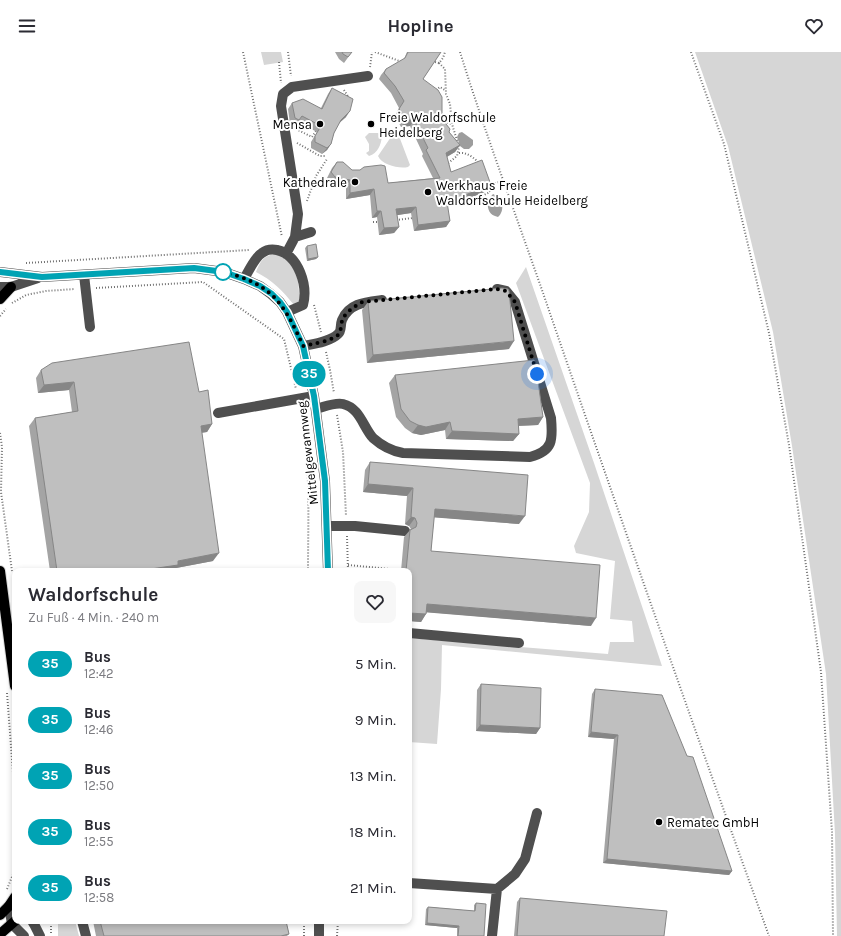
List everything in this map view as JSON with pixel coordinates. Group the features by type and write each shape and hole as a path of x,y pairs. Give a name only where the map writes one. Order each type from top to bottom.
{"main road":[{"path":"0,299 11,287"},
{"path":"0,571 11,689"},
{"path":"0,915 12,907"},
{"path":"0,934 13,924"}],"street":[{"path":"244,279 258,256 263,252 272,250 286,250 295,237 298,214 281,106 283,94 292,87 368,76"},
{"path":"295,237 311,232"},
{"path":"286,250 298,267 304,299 302,304 287,312"},
{"name":"Mittelgewannweg","path":"0,272 42,277 194,268 224,272 260,286 272,294 287,312 303,346 314,396 325,481 328,526 328,568"},
{"path":"84,274 90,327"},
{"name":"Mittelgewannweg","path":"0,288 11,287 42,277"},
{"path":"316,409 336,404 343,404 354,410 370,434 381,444 391,450 403,453 530,457 546,450 551,441 551,418 515,302 506,291 497,289 489,290"},
{"path":"303,346 331,339 336,336 339,333 342,320 349,310 362,302 394,299"},
{"path":"218,413 314,396"},
{"path":"328,526 355,526 405,531"},
{"path":"412,633 519,642"},
{"path":"492,936 497,889 514,874 525,859 537,813"},
{"path":"412,883 497,889"},
{"path":"15,924 24,936"},
{"path":"34,924 40,936"},
{"path":"83,924 86,936"},
{"path":"319,924 319,936"}],"path":[{"path":"243,52 286,250"},
{"path":"288,52 292,87"},
{"path":"368,76 372,52"},
{"path":"375,52 402,62"},
{"path":"439,63 444,58 446,52"},
{"path":"460,52 503,181 649,600 769,936"},
{"path":"692,52 724,144 769,333 789,445 821,672 832,832 834,936"},
{"path":"279,62 283,94"},
{"path":"435,62 439,63 445,69 446,91 450,104 452,124 459,147 459,153 457,156 446,165"},
{"path":"338,80 350,100"},
{"path":"436,90 440,87 446,91"},
{"path":"442,122 452,124"},
{"path":"296,130 312,137 316,131"},
{"path":"451,133 455,135"},
{"path":"287,140 291,139 320,156 325,156"},
{"path":"459,153 463,152 471,156 479,164 473,166"},
{"path":"306,204 316,176 327,158"},
{"path":"482,196 490,192 488,185 503,181"},
{"path":"396,220 420,217"},
{"path":"373,222 380,221"},
{"path":"21,263 255,249"},
{"path":"0,316 1,313 12,303 26,295 46,291 203,282 284,339 294,376 305,452 308,501 308,568"},
{"path":"0,433 2,447 1,492 12,571"},
{"path":"348,565 380,568"},
{"path":"11,689 12,716"},
{"path":"4,894 12,876"},
{"path":"51,924 51,936"},
{"path":"304,924 304,936"},
{"path":"337,936 338,924"}],"shaded area":[{"path":"261,52 281,52 283,62 264,65"},
{"path":"695,52 841,52 841,936 837,936 835,834 826,674 792,446 773,332 728,146"},
{"path":"462,132 473,140 473,145 469,149 464,149 460,146 457,137 459,133"},
{"path":"369,133 378,133 382,136 381,142 375,153 369,156 366,153 369,151 369,144 365,137"},
{"path":"393,134 397,134 399,136 410,165 408,167 391,166 383,162 378,156"},
{"path":"493,194 499,198 502,204 502,211 498,217 490,212 488,207 487,201"},
{"path":"276,254 283,257 288,262 295,273 299,287 299,301 294,305 277,286 256,272 265,257"},
{"path":"526,267 662,666 442,645 441,689 437,744 412,742 412,638 608,654 610,642 634,642 632,621 610,619 615,561 576,553 574,546 589,512 590,483 516,283"},
{"path":"58,924 76,924 79,936 58,936"}],"building":[{"path":"342,52 352,52 348,57"},
{"path":"408,52 441,52 423,79 438,90 442,97 442,119 450,129 449,132 460,145 446,153 451,172 482,160 491,185 447,202 450,221 418,225 416,207 396,209 399,227 384,228 381,211 377,211 374,189 350,193 350,180 335,177 331,172 337,162 343,162 352,170 360,170 364,167 385,166 388,183 440,178 426,150 428,148 414,120 406,120 399,109 404,101 395,86 384,73 386,69 405,58"},
{"name":"Mensa","path":"332,88 353,99 350,111 341,120 334,133 331,144 327,148 315,142 315,136 321,126 302,116 299,120 295,118 292,103 303,99 322,109"},
{"path":"316,244 318,257 308,259 307,246"},
{"path":"502,288 508,289 509,291 514,341 373,355 369,301"},
{"path":"189,342 199,392 208,390 212,424 201,426 219,553 178,561 178,565 158,568 57,568 35,418 78,411 74,382 44,385 41,370 52,363"},
{"path":"534,360 543,417 518,419 519,434 452,431 450,422 426,427 410,421 401,409 395,375"},
{"path":"370,462 528,475 525,516 435,509 431,551 600,565 596,618 427,604 426,614 412,613 412,568 406,568 410,530 416,527 417,523 415,518 411,517 413,488 368,484"},
{"path":"481,684 541,688 540,728 480,725"},
{"name":"Rematec GmbH","path":"595,689 662,695 687,756 693,757 732,871 607,859 618,735 591,732"},
{"path":"520,898 667,911 664,936 517,936"},
{"path":"476,903 486,904 484,936 458,936 459,926 427,923 428,907 475,911"},
{"path":"101,924 287,924 289,934 281,936 104,936"}],"bus line":[{"name":"35","path":"0,272 42,277 194,268 224,272 260,286 272,294 287,312 303,346 314,396 325,481 328,526 328,568"}],"place":[{"name":"Mensa","path":"320,124"},
{"name":"Freie Waldorfschule Heidelberg","path":"371,124"},
{"name":"Kathedrale","path":"355,182"},
{"name":"Werkhaus Freie Waldorfschule Heidelberg","path":"428,192"},
{"name":"Rematec GmbH","path":"659,822"}],"route":[{"path":"223,272 260,286 272,294 287,312 303,346 331,339 336,336 339,333 342,320 349,310 362,302 497,289 506,291 515,302 537,374"}]}
